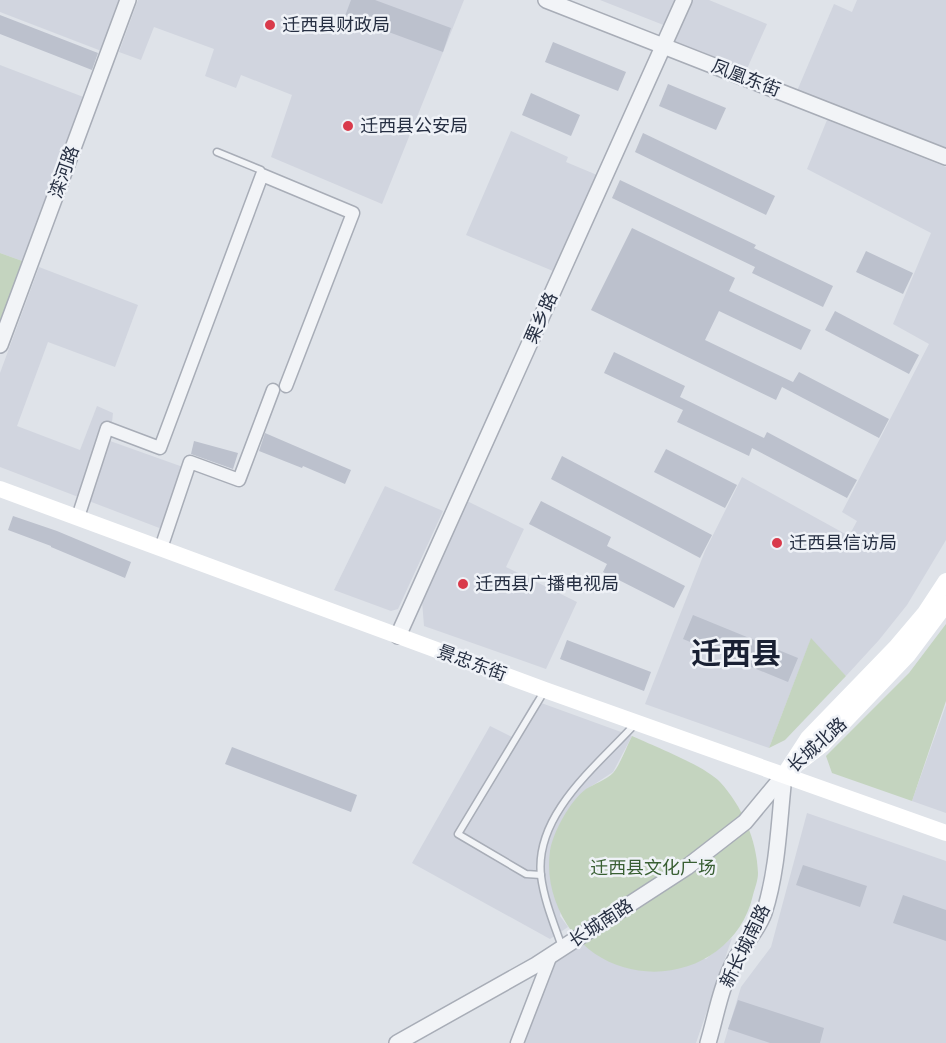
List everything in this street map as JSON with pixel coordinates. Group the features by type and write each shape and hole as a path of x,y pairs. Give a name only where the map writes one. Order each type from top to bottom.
{"main road":[{"name":"景忠东街","path":"0,489 545,690 946,833"},
{"name":"长城北路","path":"784,775 808,738 897,646 925,613 946,581"},
{"name":"长城北路","path":"784,775 822,745 908,655 946,604"}],"street":[{"name":"滦河路","path":"0,345 129,0"},
{"name":"凤凰东街","path":"546,0 946,157"},
{"name":"栗乡路","path":"398,636 684,0"},
{"path":"78,517 107,428 160,448 262,175 353,213 286,386"},
{"path":"161,548 190,462 239,480 273,390"},
{"name":"长城南路","path":"397,1043 557,951 687,867 745,822 784,775"},
{"name":"新长城南路","path":"708,1043 728,975 736,958 753,937 771,891 784,775"},
{"path":"517,1043 557,951"}],"lane":[{"path":"217,152 261,170 262,175"},
{"path":"541,875 526,874 458,834 545,690"},
{"path":"557,951 541,875 544,842 561,804 636,723"}],"shaded area":[{"path":"0,0 123,0 104,52 0,12"},
{"name":"迁西县公安局","path":"138,0 464,0 382,204 271,157 292,95 241,75 236,88 205,76 214,49 154,27 141,60 119,52"},
{"path":"600,0 677,0 666,26"},
{"path":"692,0 709,0 767,24 746,71 674,42"},
{"path":"857,0 946,0 946,151 797,91 834,4 852,12"},
{"path":"0,65 86,98 25,262 0,253"},
{"path":"827,120 946,167 946,540 907,605 846,676 811,639 769,748 645,704 705,551 742,477 849,536 857,521 842,512 929,344 893,324 931,233 807,169"},
{"path":"511,131 568,157 566,162 597,175 553,271 466,235"},
{"path":"39,267 138,305 115,367 48,342 17,426 80,450 97,406 113,413 110,441 183,467 162,529 0,467 0,373"},
{"path":"385,486 443,511 398,609 391,611 334,590"},
{"path":"467,501 524,529 506,567 577,602 546,669 424,626 422,601"},
{"path":"533,700 632,736 613,772 584,791 560,916 568,927 550,939 412,863 490,726 512,737"},
{"path":"946,705 946,813 912,801"},
{"path":"807,813 946,861 946,1043 724,1043 741,987 771,947"},
{"path":"732,938 696,1043 523,1043 554,960 580,943 706,959"}],"green space":[{"path":"0,253 25,262 0,328"},
{"path":"946,624 946,701 912,801 832,773 826,756 909,673"},
{"path":"811,638 846,676 785,740 769,748"},
{"name":"迁西县文化广场","path":"632,736 703,769 720,782 728,791 747,824 757,861 758,876 753,895 746,915 735,933 721,948 704,959 685,967 665,971 644,971 623,967 602,958 589,949 566,923 553,894 549,873 550,851 563,817 580,794 613,773"}],"building":[{"path":"351,0 375,0 451,28 443,52 345,16"},
{"path":"0,15 98,53 92,70 0,34"},
{"path":"553,42 626,72 618,91 545,62"},
{"path":"668,84 726,108 716,130 659,106"},
{"path":"531,93 580,115 571,136 522,115"},
{"path":"643,133 775,196 766,215 635,152"},
{"path":"620,180 756,245 754,248 833,286 823,307 752,273 755,267 612,198"},
{"path":"632,228 735,278 729,291 811,330 801,350 719,311 705,340 793,382 799,372 889,419 879,438 782,387 776,400 591,310"},
{"path":"866,251 913,273 903,294 856,272"},
{"path":"835,311 919,355 909,374 825,330"},
{"path":"614,352 685,386 680,397 764,438 767,432 857,480 847,498 752,448 749,456 677,422 683,410 604,373"},
{"path":"265,433 351,470 345,484 259,451"},
{"path":"194,441 238,453 233,469 191,454"},
{"path":"666,449 737,485 725,508 654,472"},
{"path":"562,456 712,535 700,558 551,479"},
{"path":"541,501 611,537 607,546 685,586 674,608 603,572 607,564 529,524"},
{"path":"13,516 57,531 131,562 125,578 8,530"},
{"path":"693,615 798,658 788,682 683,639"},
{"path":"567,640 651,672 644,691 560,659"},
{"path":"232,747 357,795 351,812 225,764"},
{"path":"803,865 867,886 860,907 796,885"},
{"path":"903,895 946,910 946,941 893,923"},
{"path":"738,1000 824,1028 820,1043 770,1043 728,1029"}],"place":[{"name":"迁西县财政局","path":"270,25"},
{"name":"迁西县公安局","path":"348,126"},
{"name":"迁西县信访局","path":"777,543"},
{"name":"迁西县广播电视局","path":"463,584"}],"district":[{"name":"迁西县","path":"736,653"}]}
